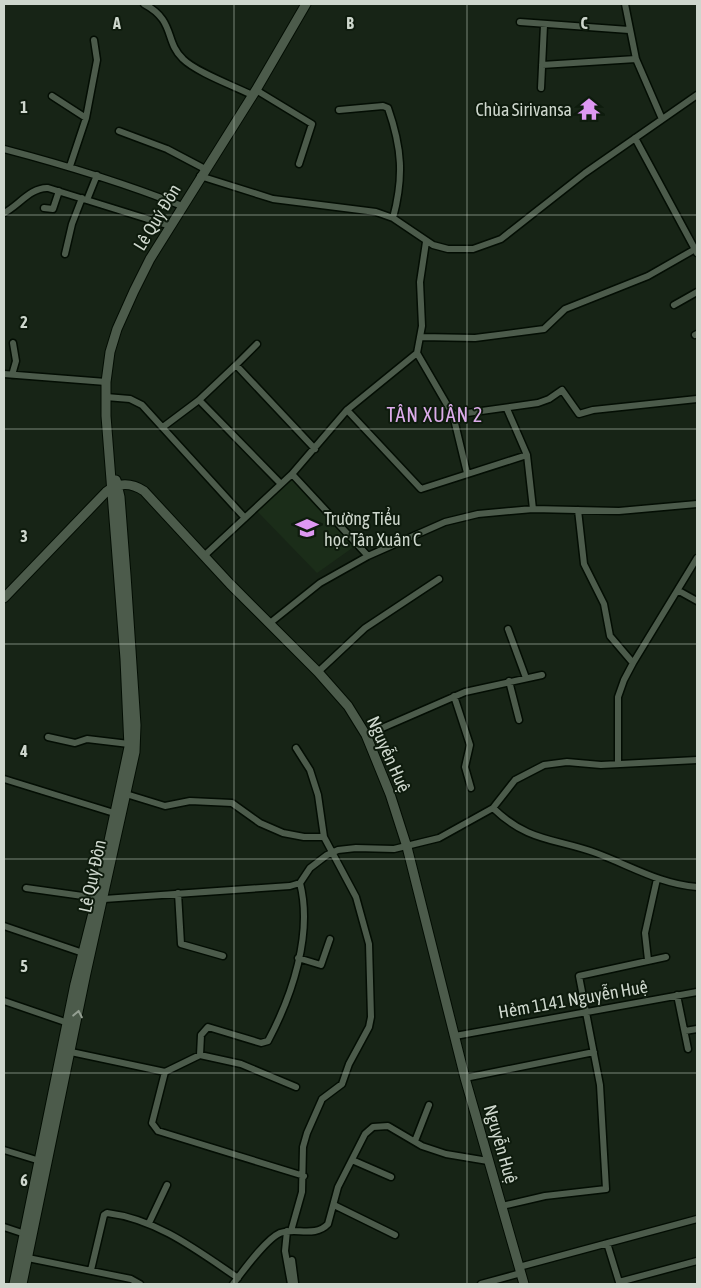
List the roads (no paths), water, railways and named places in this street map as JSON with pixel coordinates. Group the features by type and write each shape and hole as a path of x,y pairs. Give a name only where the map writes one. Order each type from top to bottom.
{"main road":[{"name":"Lê Quý Đôn","path":"14,1284 40,1161 70,1052 101,898 126,794 136,741 128,659 116,486 111,471 106,397 110,352 117,328 150,259 202,172 254,93 306,4"},
{"name":"Nguyễn Huệ","path":"116,486 136,486 144,491 204,556 318,672 348,706 366,735 390,794 407,847 466,1078 524,1284"},
{"path":"4,598 116,486"},
{"name":"Lê Quý Đôn","path":"22,1284 68,1023 83,953 101,898 114,814 129,744 128,659"}],"street":[{"path":"144,4 157,11 167,25 182,59 254,93 312,124 299,164"},
{"path":"625,4 636,59 662,119"},
{"path":"520,22 629,30"},
{"path":"541,88 544,25"},
{"path":"70,166 86,118 97,60 94,40"},
{"path":"542,65 636,59"},
{"path":"119,131 167,149 202,172 273,199 360,208 393,218 426,242 442,248 460,250 492,244 635,138 697,95"},
{"path":"52,96 86,118"},
{"path":"339,110 383,106 388,108 394,125 401,165 400,192 393,218"},
{"path":"421,337 475,338 544,329 565,309 642,278 697,250 635,138"},
{"path":"4,149 70,166 182,206"},
{"path":"65,254 72,224 97,175"},
{"path":"4,213 40,188 59,191 170,226"},
{"path":"44,208 53,209 59,191"},
{"path":"204,556 292,474 315,449 332,425 347,410 417,352 422,326 420,282 426,242"},
{"path":"674,305 697,292"},
{"path":"12,376 16,357 13,343"},
{"path":"163,427 199,400 257,344"},
{"path":"417,352 453,415 467,473"},
{"path":"236,365 315,449"},
{"path":"4,374 106,382"},
{"path":"453,415 507,409 545,401 563,390 580,414 600,409 697,399"},
{"path":"106,397 130,399 142,405 245,518"},
{"path":"199,400 281,484"},
{"path":"507,409 527,455 533,509"},
{"path":"347,410 418,488 426,488 467,473 527,455"},
{"path":"292,474 368,556"},
{"path":"270,623 320,583 368,556 462,517 533,509 619,511 697,504"},
{"path":"578,510 586,569 604,604 610,636 633,663"},
{"path":"618,764 618,698 624,680 680,591 697,558"},
{"path":"318,672 365,628 439,580"},
{"path":"680,591 697,602"},
{"path":"508,629 526,678"},
{"path":"366,735 475,688 542,675"},
{"path":"509,682 519,720"},
{"path":"454,696 470,745 465,767 471,788"},
{"path":"48,737 75,743 86,740 129,744"},
{"path":"291,1284 285,1251 289,1231 299,1208 304,1176 304,1147 307,1133 322,1100 342,1084 349,1064 371,1023 370,944 356,897 324,837 315,784 305,760 296,748"},
{"path":"200,1055 202,1032 208,1027 261,1043 266,1042 285,1003 298,958 303,925 300,883 310,868 331,853 346,848 384,849 407,847 439,838 493,808 515,780 544,765 567,762 618,764 697,760"},
{"path":"4,779 114,814"},
{"path":"126,794 165,806 190,801 232,803 260,823 282,833 304,837 324,837"},
{"path":"493,808 522,831 594,852 657,879 697,887"},
{"path":"648,960 645,933 657,879"},
{"path":"26,888 101,898 268,889 300,883"},
{"path":"178,893 181,944 223,956"},
{"path":"4,926 83,953"},
{"path":"298,958 321,965 330,939"},
{"path":"502,1206 544,1196 606,1189 600,1085 579,978 581,974 666,957"},
{"name":"Hẻm 1141 Nguyễn Huệ","path":"455,1036 697,992"},
{"path":"678,995 688,1049"},
{"path":"4,1001 68,1023"},
{"path":"685,1031 697,1029"},
{"path":"70,1052 165,1072 200,1055 241,1064 296,1087"},
{"path":"466,1078 594,1052"},
{"path":"165,1072 152,1123 158,1131 304,1176"},
{"path":"415,1141 429,1105"},
{"path":"90,1270 104,1215 107,1212 149,1223 176,1237 236,1281 271,1238 289,1231 317,1231 325,1227 330,1219 338,1187 365,1134 377,1125 388,1126 415,1141 446,1154 488,1160"},
{"path":"4,1150 40,1161"},
{"path":"352,1160 391,1177"},
{"path":"149,1223 167,1185"},
{"path":"334,1205 395,1235"},
{"path":"481,1284 607,1243 697,1219"},
{"path":"4,1228 25,1234"},
{"path":"607,1243 619,1282 697,1261"},
{"path":"28,1258 131,1279 140,1284"},
{"path":"292,1260 295,1284"}],"place":[{"name":"Chùa Sirivansa","path":"589,109"},
{"name":"Trường Tiểu học Tân Xuân C","path":"307,528"}],"district":[{"name":"TÂN XUÂN 2","path":"435,414"}]}
